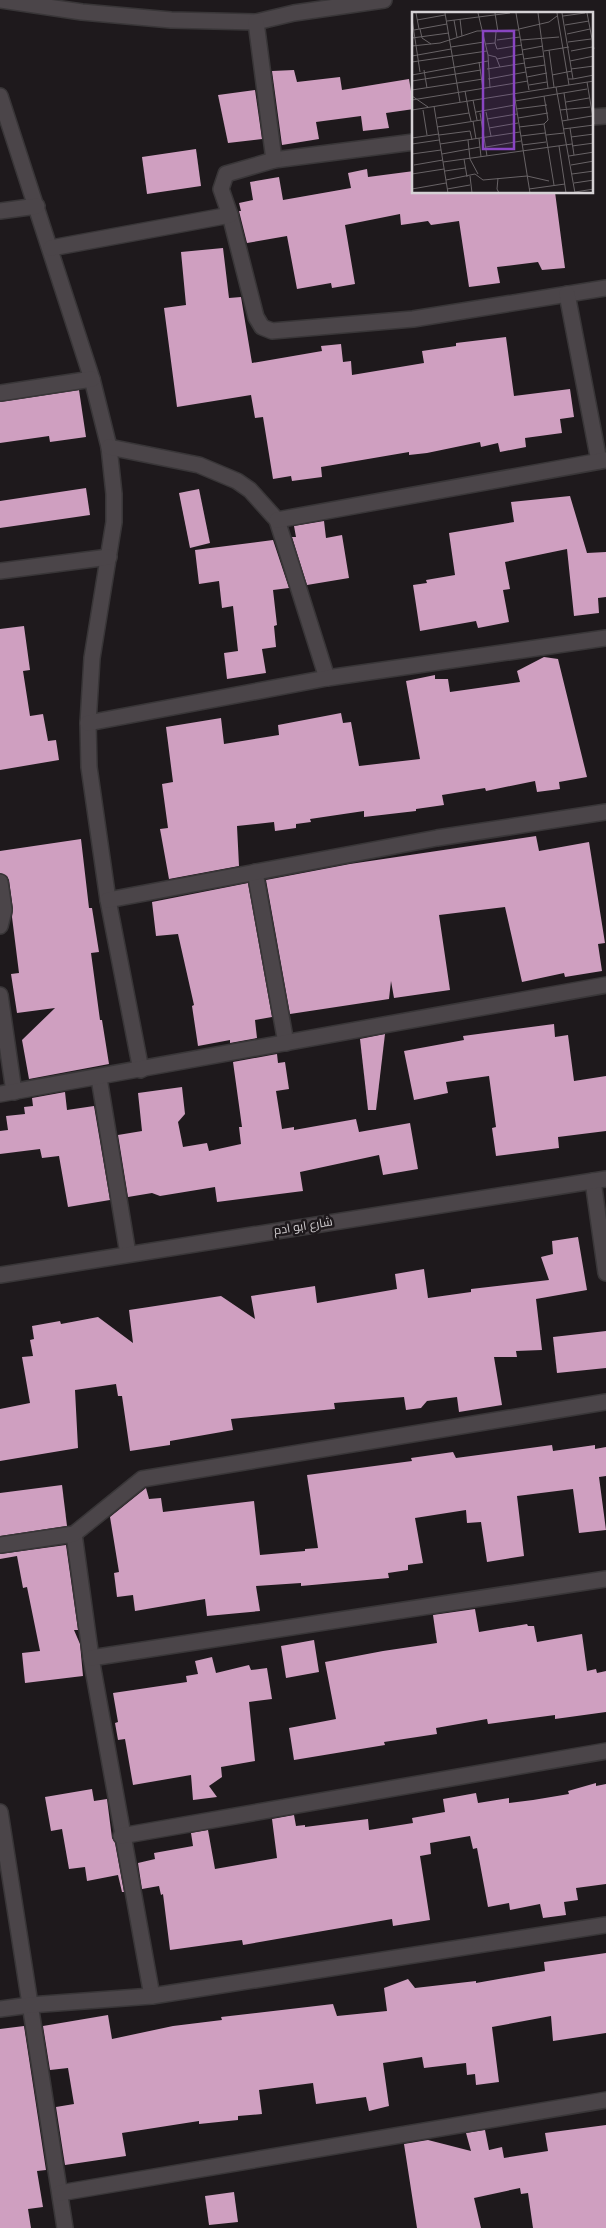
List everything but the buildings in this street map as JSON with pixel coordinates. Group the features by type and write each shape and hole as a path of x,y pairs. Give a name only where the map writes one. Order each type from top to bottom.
{"street":[{"path":"0,0 82,12 172,20 256,22 293,7 384,0"},
{"path":"256,22 274,160"},
{"path":"0,96 51,248 92,379 109,447 114,494 114,522 92,658 88,723 96,824 108,900 141,1070"},
{"path":"412,142 274,160 226,174 221,189 230,215 256,317 262,327 272,331 413,319 606,288"},
{"path":"0,211 37,206"},
{"path":"51,248 230,215"},
{"path":"277,520 602,461 567,294"},
{"path":"0,394 92,379"},
{"path":"109,447 199,464 237,481 250,490 277,520 327,678"},
{"path":"0,571 109,557"},
{"path":"88,723 327,678 606,638"},
{"path":"108,900 437,838 606,812"},
{"path":"255,872 286,1043"},
{"path":"0,882 2,910 0,926"},
{"path":"0,995 7,1093 99,1078 606,985"},
{"path":"99,1078 128,1254"},
{"path":"600,1180 606,1273"},
{"name":"شارع ابو ادم","path":"0,1275 600,1180"},
{"path":"0,1545 74,1534 142,1479 606,1402"},
{"path":"74,1534 91,1658 121,1836 152,1996"},
{"path":"91,1658 606,1579"},
{"path":"121,1836 606,1752"},
{"path":"0,1812 65,2228"},
{"path":"0,2009 152,1996 606,1925"},
{"path":"60,2193 606,2100"}]}
